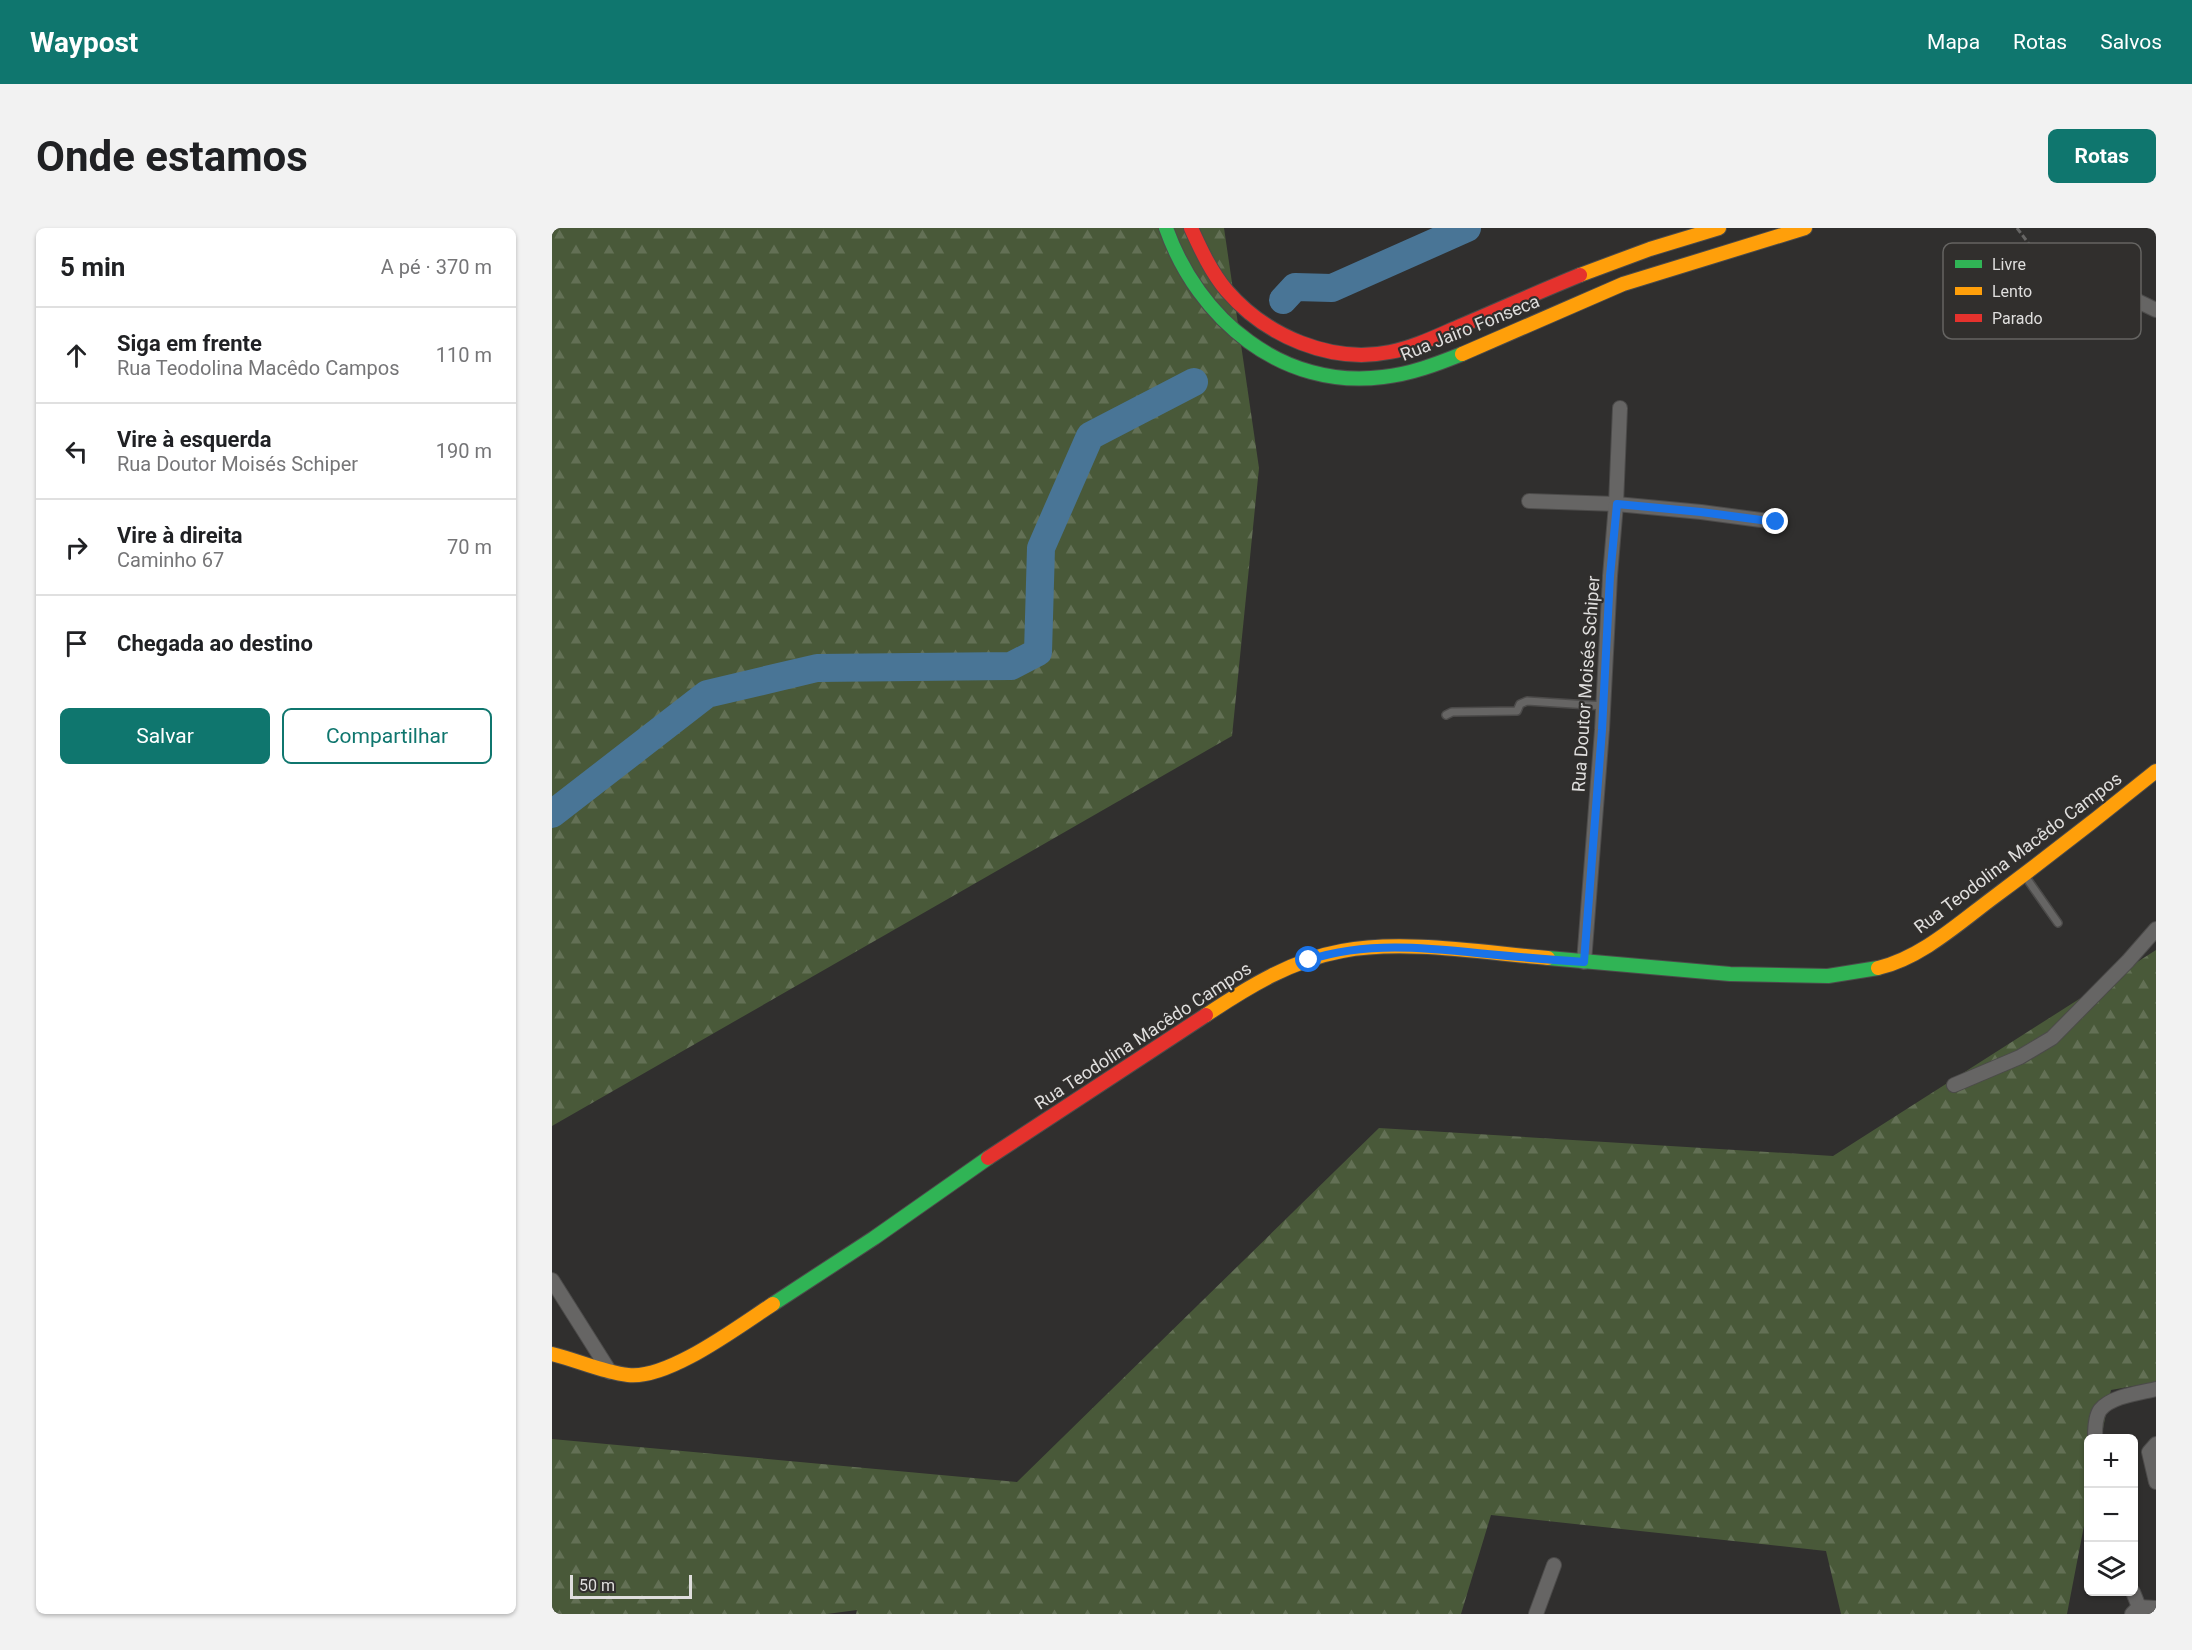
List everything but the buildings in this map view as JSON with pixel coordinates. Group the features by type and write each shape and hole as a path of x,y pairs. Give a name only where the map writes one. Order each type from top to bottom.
{"street":[{"name":"Rua Jairo Fonseca","path":"1166,228 1193,283 1242,340 1288,365 1321,374 1365,378 1391,377 1423,368 1516,332 1600,294 1805,228"},
{"name":"Rua Jairo Fonseca","path":"1191,228 1210,266 1228,292 1256,317 1271,328 1300,343 1358,355 1386,353 1412,347 1591,270 1719,228"},
{"path":"2141,303 2156,310"},
{"name":"Rua Doutor Moisés Schiper","path":"1584,962 1604,706 1610,576 1617,504 1620,408"},
{"path":"1529,501 1617,504 1776,522"},
{"name":"Rua Teodolina Macêdo Campos","path":"552,1354 631,1376 652,1373 704,1350 1224,1003 1257,983 1292,967 1342,951 1380,948 1438,949 1730,974 1828,976 1865,971 1890,964 1918,951 1953,928 2076,836 2156,771"},
{"path":"1954,1085 2020,1057 2052,1038 2128,961 2156,929"},
{"path":"552,1280 610,1372"},
{"path":"2095,1434 2095,1425 2100,1410 2120,1398 2156,1389"},
{"path":"2156,1444 2149,1452 2156,1482"},
{"path":"1536,1614 1554,1565"},
{"path":"2135,1610 2156,1608"}],"lane":[{"path":"1446,715 1452,712 1517,711 1520,704 1527,701 1604,706"},
{"path":"2023,874 2058,923"}],"path":[{"path":"2017,228 2028,243"}],"green space":[{"path":"552,228 1224,228 1259,468 1232,736 552,1126"},
{"path":"2156,950 2156,1382 2111,1390 2102,1434 2084,1434 2084,1526 2067,1614 1841,1614 1826,1551 1491,1515 1461,1614 856,1614 857,1610 827,1614 552,1614 552,1439 1017,1482 1379,1128 1833,1156"}],"waterway":[{"path":"1283,300 1295,287 1332,288 1467,228"},
{"path":"552,814 707,694 817,668 1011,666 1038,652 1041,548 1090,436 1194,382"}],"traffic: fast":[{"path":"1166,228 1180,261 1199,292 1222,319 1249,342 1278,360 1311,372 1346,378 1383,377 1414,371 1462,354"},
{"path":"1548,958 1730,974 1828,976 1878,968"},
{"path":"773,1304 874,1238 988,1158"}],"traffic: slow":[{"path":"1580,275 1650,249 1719,228"},
{"path":"1462,354 1623,284 1805,228"},
{"path":"1878,968 1909,956 1939,938 2156,771"},
{"path":"1206,1015 1271,976 1306,961 1342,951 1391,946 1472,950 1548,958"},
{"path":"552,1354 599,1369 628,1375 644,1374 663,1369 703,1350 773,1304"}],"traffic: jam":[{"path":"1191,228 1216,276 1243,307 1280,333 1301,343 1345,354 1368,355 1409,347 1580,275"},
{"path":"988,1158 1206,1015"}],"route":[{"path":"1309,960 1342,951 1380,948 1438,949 1584,962 1602,730 1610,576 1617,504 1776,522"}]}
